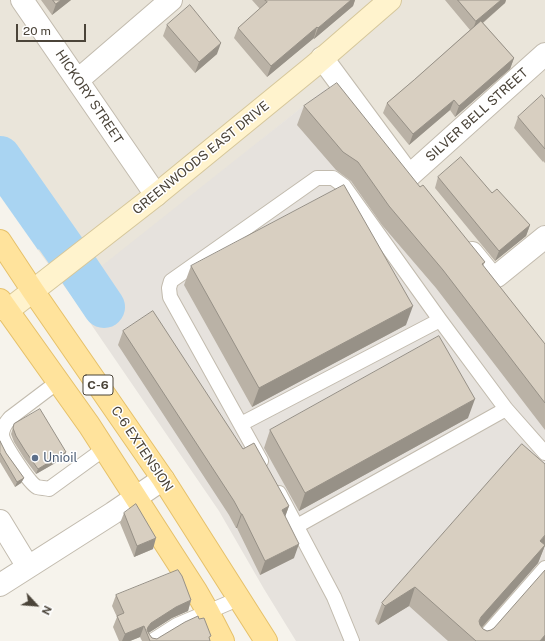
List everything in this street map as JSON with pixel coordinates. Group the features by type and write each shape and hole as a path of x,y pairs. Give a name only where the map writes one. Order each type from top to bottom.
{"main road":[{"name":"C-6 EXTENSION","path":"0,241 163,479 266,641"},
{"name":"C-6","path":"4,306 58,381 104,449 208,612 223,641"}],"street":[{"name":"HICKORY STREET","path":"22,0 156,195"},
{"path":"78,80 171,0"},
{"name":"GREENWOODS EAST DRIVE","path":"4,306 33,291 156,195 390,0"},
{"name":"SILVER BELL STREET","path":"322,58 414,182 545,54"},
{"path":"460,238 493,277 497,276 545,237"},
{"path":"0,585 136,498 163,479"},
{"path":"0,521 28,567"}],"lane":[{"path":"267,472 170,297 168,288 171,281 317,178 333,178 344,186 506,409 545,453"},
{"path":"241,424 440,320"},
{"path":"58,381 10,418 4,426 2,436 10,452 28,479 36,487 49,489 104,449"},
{"path":"297,526 506,409"},
{"path":"274,485 334,597 352,641"},
{"path":"481,641 545,568"},
{"path":"152,641 177,625 238,599"}],"shaded area":[{"path":"0,0 545,0 545,364 326,88 70,294 38,250 64,227 0,138"},
{"path":"326,88 545,364 545,641 296,641 219,511 69,292"}],"water":[{"path":"0,138 64,227 38,250 0,196"}],"building":[{"path":"53,0 61,0 56,4"},
{"path":"265,0 351,0 271,66 238,28 267,2"},
{"path":"458,0 501,0 476,21"},
{"path":"190,5 221,43 199,62 167,25"},
{"path":"481,21 514,58 459,106 454,100 413,134 387,103"},
{"path":"337,83 420,187 423,185 485,262 482,264 545,344 545,403 443,270 389,206 358,162 343,152 304,106"},
{"path":"542,95 545,99 545,149 518,117"},
{"path":"461,157 492,193 497,189 530,225 499,251 438,177"},
{"path":"344,185 413,306 259,388 191,266"},
{"path":"153,311 243,449 254,443 289,506 282,510 299,544 265,561 234,501 123,331"},
{"path":"439,336 475,399 305,493 270,430"},
{"path":"40,409 66,452 38,469 16,436 13,428 14,424"},
{"path":"0,441 6,453 24,478 17,482 0,453"},
{"path":"522,444 545,464 545,535 540,541 545,545 479,621 483,629 487,631 494,628 545,570 545,635 540,641 476,641 415,587 385,606 382,603"},
{"path":"136,504 156,538 137,546 124,513"},
{"path":"178,570 182,576 191,600 176,607 151,623 147,630 152,638 157,639 198,616 199,619 204,618 211,636 209,637 210,641 150,641 144,626 125,634 117,616 124,613 116,595"}],"waterway":[{"path":"0,157 70,257"},
{"path":"75,264 104,307"}],"place":[{"name":"Unioil","path":"35,458"}]}
